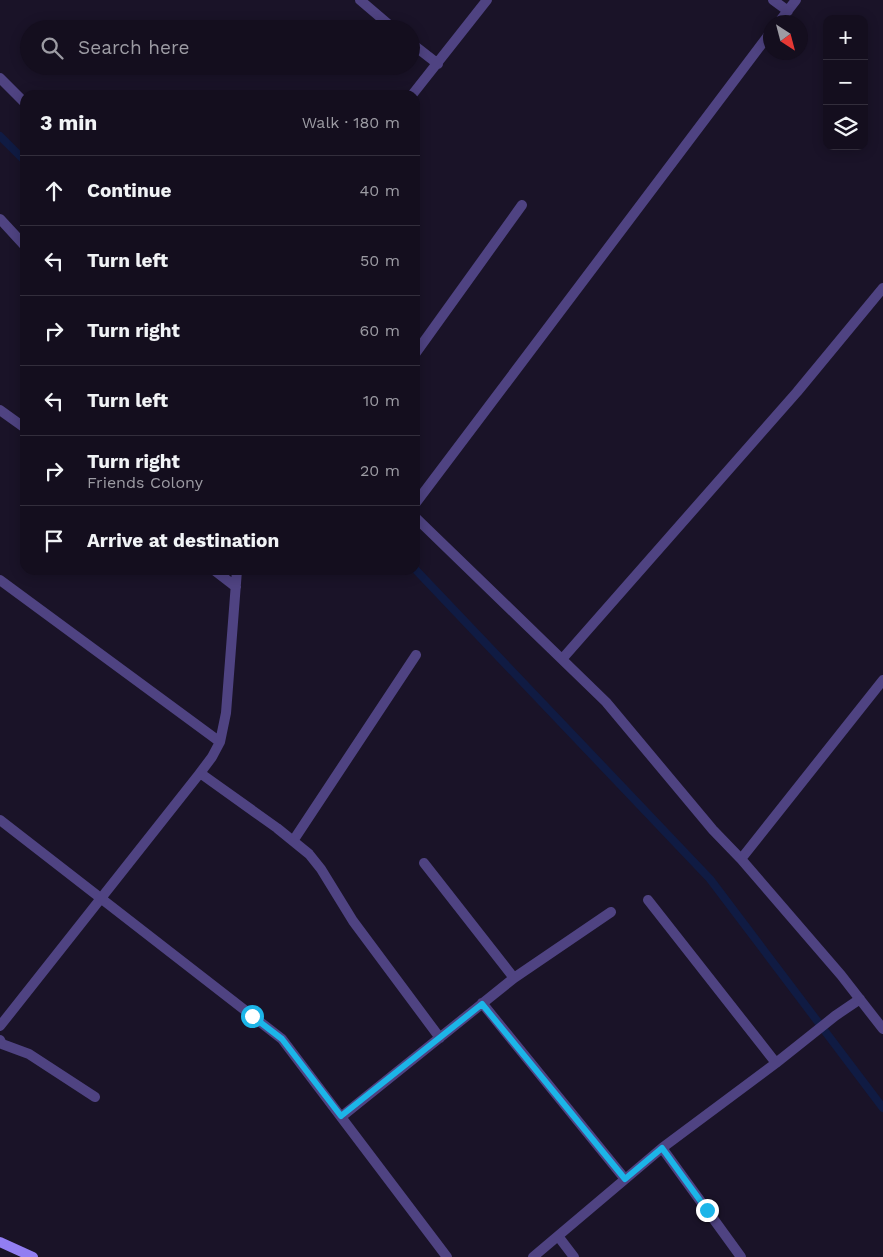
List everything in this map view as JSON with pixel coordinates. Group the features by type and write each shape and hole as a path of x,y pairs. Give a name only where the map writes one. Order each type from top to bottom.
{"main road":[{"path":"0,1242 33,1257"}],"street":[{"path":"360,0 383,20"},
{"path":"416,90 487,0"},
{"path":"773,0 788,11"},
{"path":"785,15 796,0"},
{"path":"420,497 763,43"},
{"path":"420,49 438,64"},
{"path":"0,78 20,98"},
{"path":"420,347 522,205"},
{"path":"0,219 20,241"},
{"path":"563,658 797,392 882,291"},
{"path":"0,410 20,424"},
{"path":"420,522 563,658 606,702 713,830 741,859 860,999 883,1029"},
{"path":"220,575 236,587"},
{"path":"0,1026 212,758 220,742 226,713 237,575"},
{"path":"0,580 220,742"},
{"path":"293,841 416,655"},
{"path":"741,859 883,680"},
{"path":"200,773 309,854 321,869 353,921 440,1038"},
{"path":"0,820 282,1039 447,1257"},
{"path":"424,863 514,978"},
{"path":"648,900 776,1063"},
{"path":"341,1116 514,978 611,912"},
{"path":"533,1257 662,1148 860,999"},
{"path":"482,1004 625,1179"},
{"path":"0,1040 2,1044 29,1054 95,1097"},
{"path":"662,1148 741,1257"},
{"path":"558,1236 574,1257"}],"waterway":[{"path":"0,136 20,156"},
{"path":"420,574 710,879 883,1108"}],"route":[{"path":"252,1016 282,1039 341,1116 482,1004 625,1179 662,1148 707,1210"}]}
